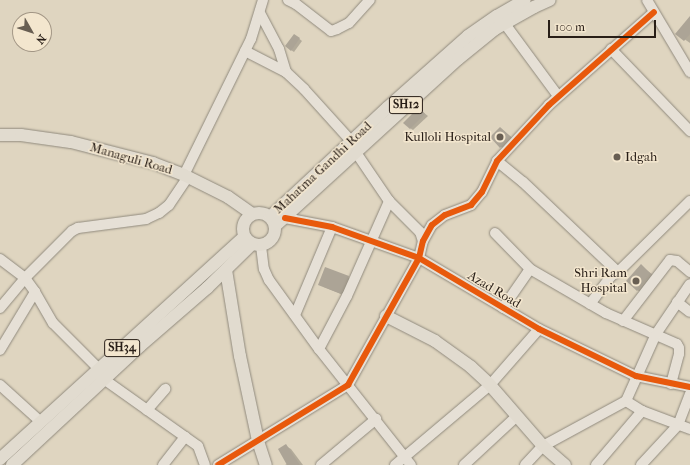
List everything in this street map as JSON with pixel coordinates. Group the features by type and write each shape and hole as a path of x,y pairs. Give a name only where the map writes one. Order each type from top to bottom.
{"main road":[{"name":"Mahatma Gandhi Road","path":"272,221 468,36 497,16 532,2 550,0"},
{"name":"Mahatma Gandhi Road","path":"272,221 285,218 353,146 458,59 532,2"},
{"name":"Managuli Road","path":"0,135 21,135 71,142 153,163 186,176 228,197 252,214"},
{"path":"252,242 243,224 252,214 258,213 272,221"},
{"name":"SH34","path":"0,459 99,369 252,242 272,239 272,221"},
{"name":"SH34","path":"12,465 106,380 140,346 226,270 252,242"},
{"path":"226,270 240,356 258,441 266,465"},
{"path":"386,316 435,341 471,367 490,385 543,446 565,465"}],"street":[{"path":"0,308 25,278 72,231 78,228 146,219 159,213 169,205 186,176 245,51 260,13 263,0"},
{"path":"288,0 296,4 330,31 349,22 370,0"},
{"path":"647,0 690,72"},
{"path":"218,465 348,385 419,258 423,240 432,225 445,215 471,205 482,192 497,161 558,96 654,12"},
{"path":"260,13 279,49 286,72"},
{"path":"505,24 558,96"},
{"path":"611,49 690,131"},
{"path":"245,51 286,72 304,89 353,146 389,201 420,232 423,240"},
{"path":"497,161 523,182 618,272"},
{"path":"319,348 344,303 389,201"},
{"path":"590,304 611,276 618,272 690,202"},
{"name":"Azad Road","path":"285,218 332,227 419,258 539,329 636,376 690,387"},
{"path":"296,315 332,227"},
{"path":"495,232 530,269 590,304 623,321 673,341 679,348 671,384"},
{"path":"252,242 264,269 319,348 408,461"},
{"path":"0,258 25,278 53,323 99,369"},
{"path":"623,321 670,260 678,261 689,267"},
{"path":"503,308 530,269"},
{"path":"525,465 543,446 626,401 656,334 690,284"},
{"path":"0,350 35,292"},
{"path":"677,302 690,312"},
{"path":"395,465 408,461 490,385 539,329"},
{"path":"106,380 198,446 205,465"},
{"path":"0,385 41,422"},
{"path":"147,410 165,389"},
{"path":"641,465 678,425 690,394"},
{"path":"626,401 642,411 690,429"},
{"path":"596,465 642,411"},
{"path":"464,465 517,416"},
{"path":"321,465 376,419"},
{"path":"162,465 185,438"}],"building":[{"path":"690,16 690,34 684,41 675,34"},
{"path":"294,34 300,38 291,51 285,46"},
{"path":"419,107 425,114 410,129 403,123"},
{"path":"500,127 511,137 500,148 490,137"},
{"path":"641,264 651,274 637,291 626,281"},
{"path":"325,267 349,276 341,294 318,285"},
{"path":"286,444 300,465 287,465 278,449"}],"cycle path":[{"path":"218,465 348,385 419,258 423,241 432,225 445,215 471,205 482,192 497,161 549,105 654,12"},
{"path":"285,218 332,227 419,258 539,329 636,376 690,387"}],"place":[{"name":"Kulloli Hospital","path":"500,137"},
{"name":"Idgah","path":"617,157"},
{"name":"Shri Ram Hospital","path":"636,281"}]}
